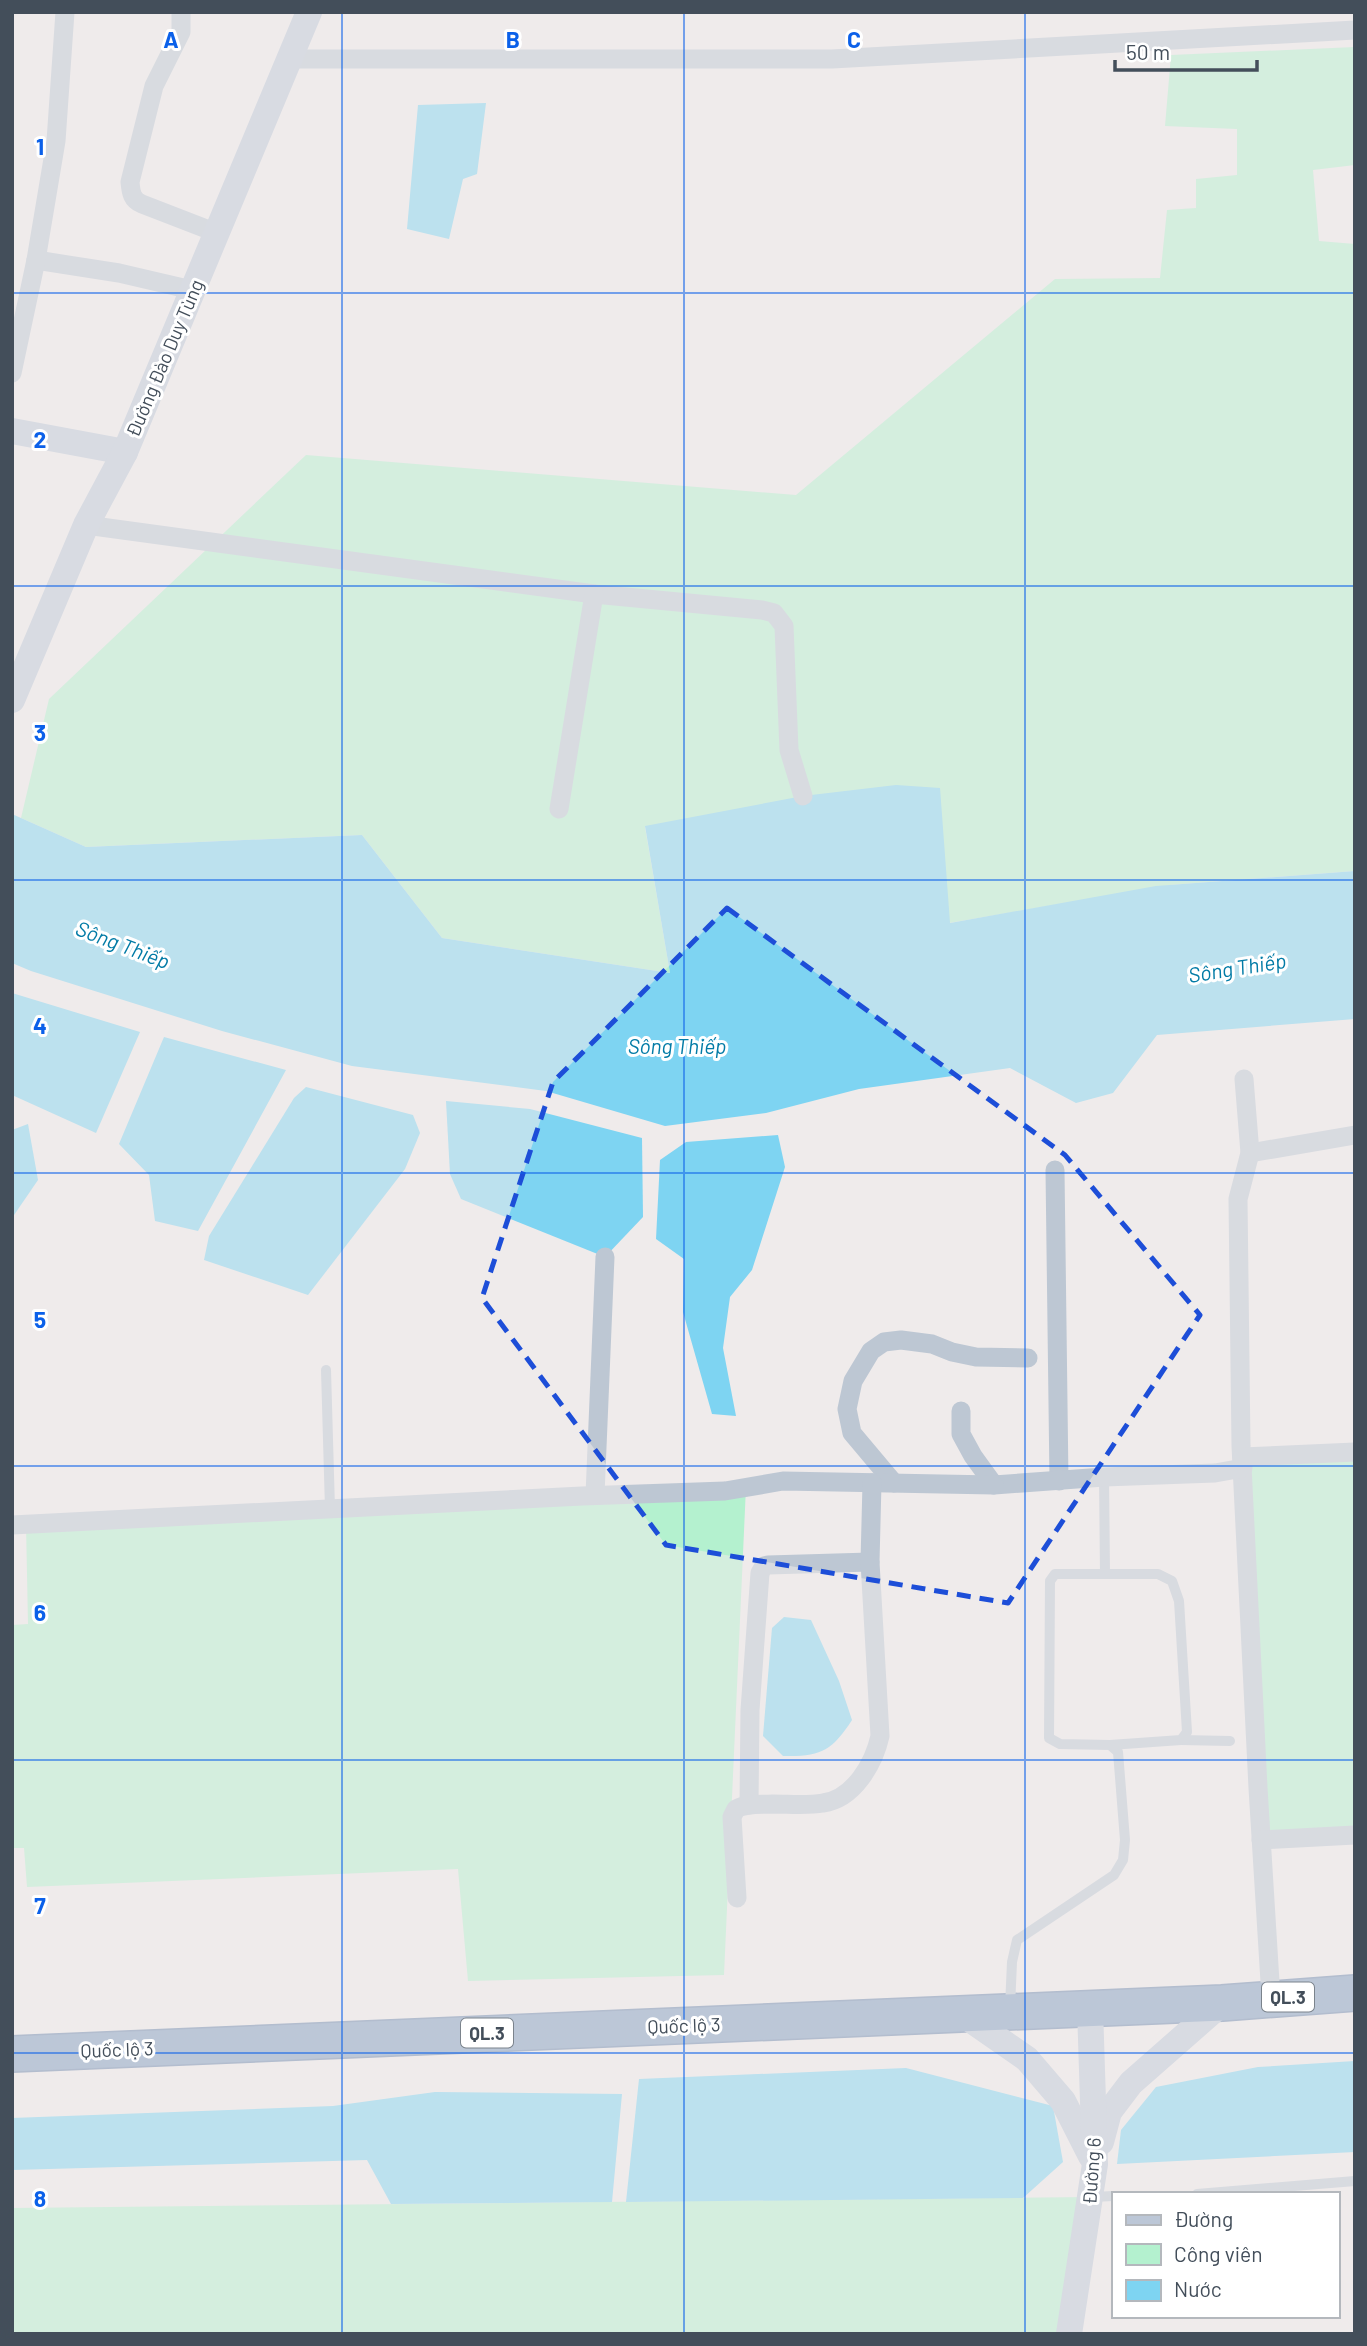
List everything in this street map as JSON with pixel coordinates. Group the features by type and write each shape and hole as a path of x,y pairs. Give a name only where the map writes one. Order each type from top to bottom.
{"highway":[{"name":"Quốc lộ 3","path":"12,2054 1222,2003 1355,1993"}],"street":[{"path":"12,373 36,260 56,141 65,12"},
{"path":"181,12 181,32 154,86 130,182 131,192 135,201 217,233"},
{"name":"Đường Đào Duy Tùng","path":"12,700 86,525 125,452 309,12"},
{"path":"291,59 832,59 1355,30"},
{"path":"36,260 119,273 192,290"},
{"path":"12,431 125,452"},
{"path":"86,525 594,594 774,613 784,625 789,750 803,796"},
{"path":"559,808 594,594"},
{"path":"1244,1079 1250,1153 1238,1199 1243,1463 1271,1998"},
{"path":"1250,1153 1355,1135"},
{"path":"1055,1170 1059,1481"},
{"path":"595,1495 605,1257"},
{"path":"894,1483 852,1433 847,1409 853,1381 871,1351 884,1342 901,1340 932,1343 952,1352 976,1357 1028,1358"},
{"path":"961,1411 961,1434 973,1456 995,1485"},
{"path":"12,1525 725,1490 783,1481 995,1485 1215,1473 1243,1463 1355,1452"},
{"path":"737,1898 732,1817 736,1809 749,1805 825,1803 850,1789 876,1754 880,1736 870,1562 872,1483"},
{"path":"749,1805 750,1710 760,1573 764,1566 768,1565 870,1562"},
{"path":"1261,1840 1355,1835"},
{"path":"1095,2164 1109,2112 1130,2083 1222,2003"},
{"name":"Đường 6","path":"1069,2334 1102,2197 1095,2164 1090,2008"},
{"path":"961,2013 1027,2059 1062,2101 1095,2164"}],"lane":[{"path":"326,1370 330,1509"},
{"path":"1104,1477 1105,1574"},
{"path":"1181,1740 1187,1732 1179,1601 1172,1581 1158,1574 1055,1574 1050,1581 1049,1738 1060,1744 1110,1745 1181,1740 1230,1741"},
{"path":"1010,2011 1012,1962 1017,1940 1114,1875 1123,1860 1125,1840 1118,1752 1110,1745"},
{"path":"1221,2192 1355,2181"}],"highlighted area":[{"path":"727,908 1065,1155 1200,1315 1008,1603 666,1545 482,1298 553,1082"}],"green space":[{"path":"1355,47 1355,165 1313,170 1319,241 1355,244 1355,871 1170,885 949,923 645,827 670,973 442,938 362,835 86,847 21,818 49,699 306,455 796,495 1055,279 1160,278 1167,210 1196,208 1196,179 1237,175 1237,129 1165,126 1171,55"},
{"path":"1355,1452 1355,1837 1261,1840 1242,1457"},
{"path":"746,1487 724,1975 468,1981 458,1869 27,1887 24,1848 12,1848 12,1625 28,1624 26,1524"},
{"path":"1090,2197 1069,2334 12,2334 12,2208"}],"water":[{"path":"486,103 477,174 463,179 449,239 407,229 418,105"},
{"name":"Sông Thiếp","path":"896,785 940,788 950,923 1156,886 1355,871 1355,1019 1157,1035 1113,1093 1076,1103 1010,1068 859,1089 766,1113 665,1126 546,1091 352,1066 222,1031 12,963 12,814 86,847 362,835 442,938 670,973 645,826 803,796"},
{"path":"12,993 140,1032 96,1133 12,1095"},
{"path":"164,1037 286,1070 198,1231 155,1221 149,1175 119,1144"},
{"path":"306,1087 413,1115 420,1133 405,1169 308,1295 204,1260 209,1236 294,1098"},
{"path":"446,1101 530,1109 642,1138 643,1217 605,1257 461,1199 450,1174"},
{"path":"28,1124 38,1180 12,1218 12,1130"},
{"path":"778,1135 785,1167 752,1270 730,1297 723,1348 736,1416 712,1414 683,1312 684,1259 656,1239 660,1160 686,1142"},
{"path":"784,1617 811,1620 839,1681 852,1720 831,1745 807,1755 783,1756 763,1736 772,1628"},
{"path":"1355,2061 1355,2152 1117,2164 1121,2130 1156,2087 1258,2067"},
{"path":"906,2068 1053,2106 1063,2162 1023,2198 626,2202 639,2079"},
{"path":"435,2092 622,2094 612,2202 391,2204 367,2160 12,2170 12,2118 333,2106"}]}
